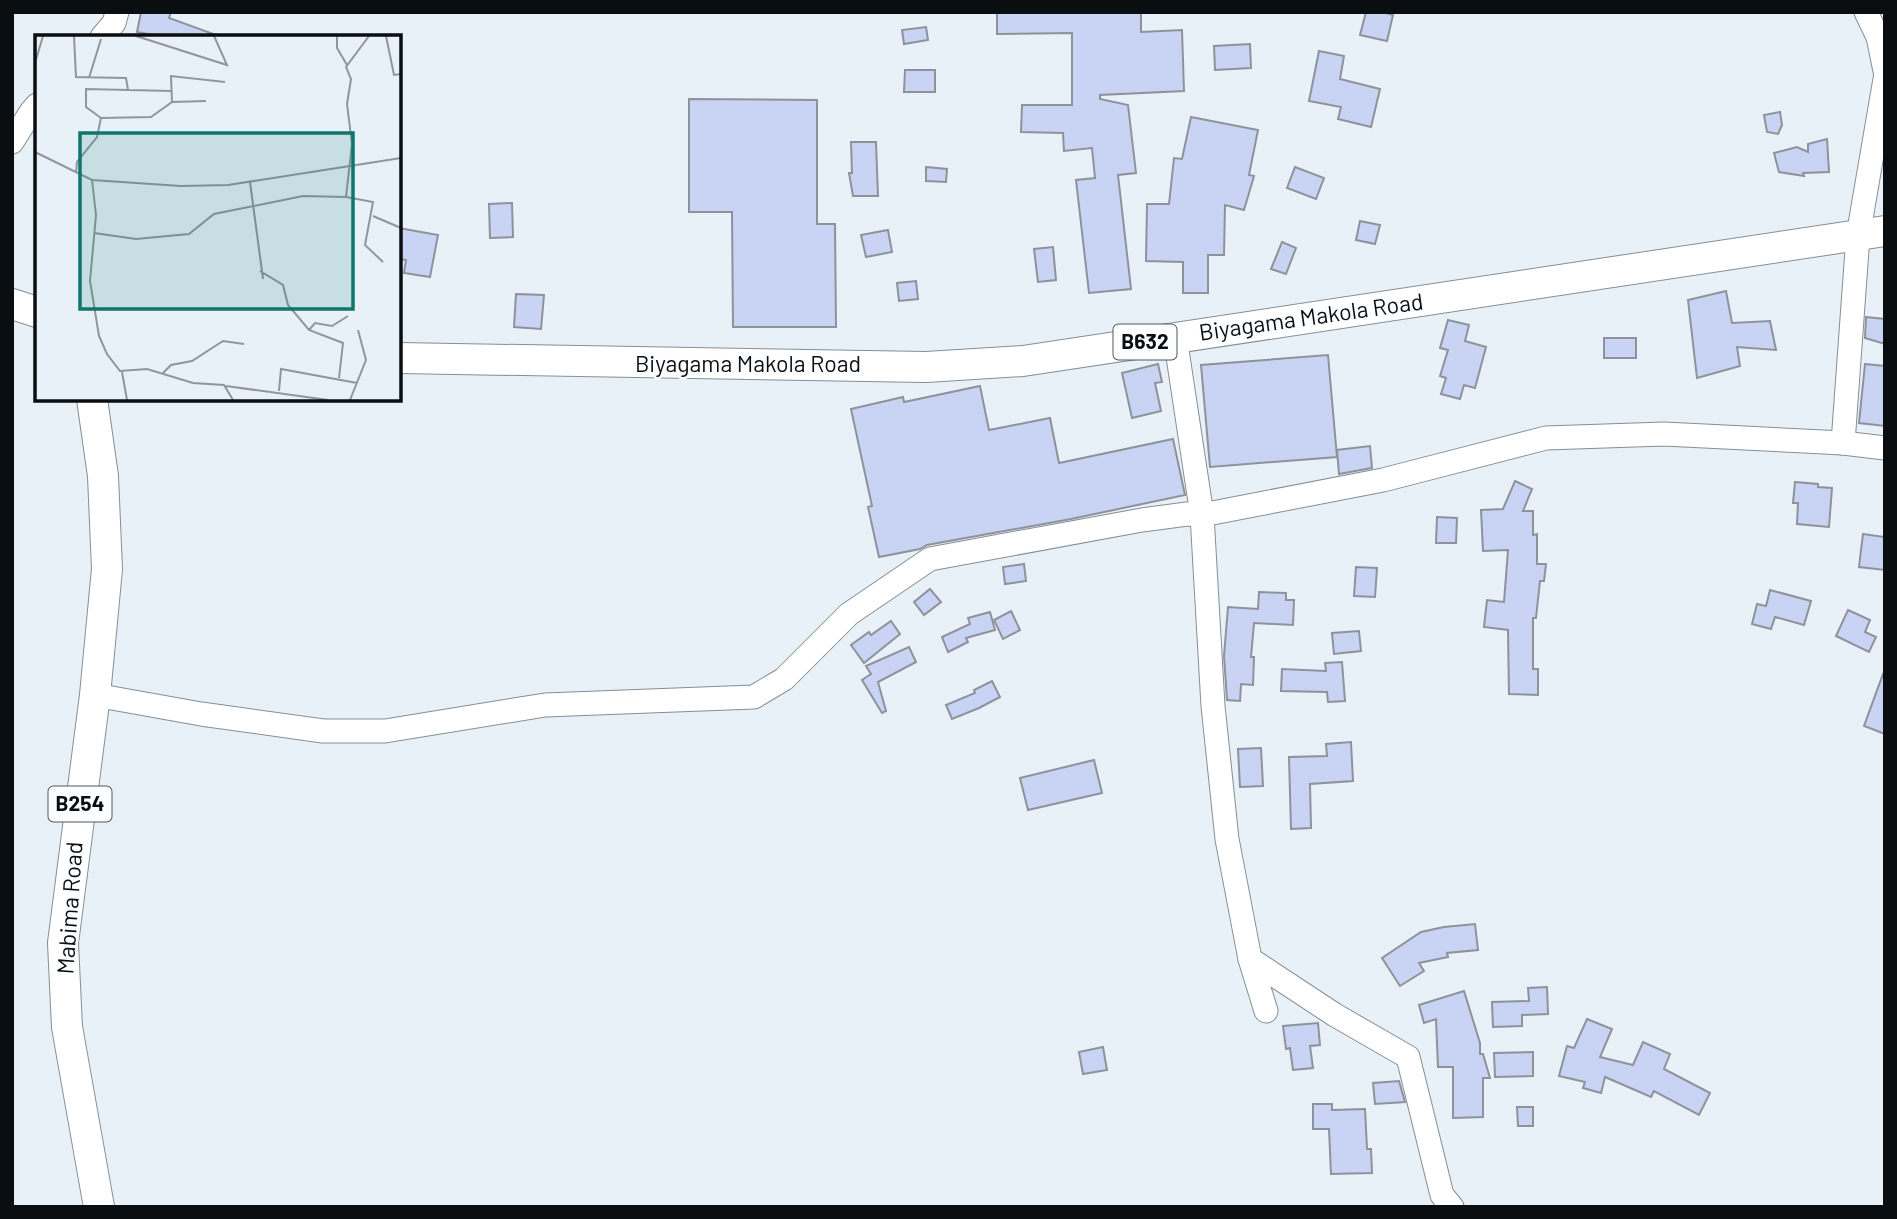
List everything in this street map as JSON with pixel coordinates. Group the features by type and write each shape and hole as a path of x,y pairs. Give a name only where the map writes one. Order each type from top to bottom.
{"main road":[{"name":"Biyagama Makola Road","path":"401,358 926,367 1023,361 1871,233"},
{"path":"12,304 35,311"},
{"name":"Mabima Road","path":"92,401 103,476 107,569 95,695 63,943 67,1027 99,1207"}],"street":[{"path":"104,35 114,23 117,12"},
{"path":"1866,12 1878,37 1885,71"},
{"path":"1843,443 1871,233 1885,79"},
{"path":"12,142 35,107"},
{"path":"1175,337 1202,514 1213,706 1227,839 1250,959 1266,1011"},
{"path":"95,695 201,714 324,731 385,732 545,705 754,697 784,679 849,614 930,559 1142,520 1202,514 1383,480 1546,438 1664,434 1843,443 1885,448"},
{"path":"1250,959 1335,1015 1408,1057 1442,1195 1452,1207"}],"building":[{"path":"141,12 171,12 169,18 216,35 153,35 137,32"},
{"path":"997,12 1141,12 1141,32 1182,30 1184,91 1100,95 1100,99 1128,105 1136,173 1118,175 1131,289 1089,293 1076,180 1095,178 1092,148 1064,151 1063,133 1021,132 1022,105 1072,105 1072,33 997,34"},
{"path":"1366,12 1393,15 1387,41 1360,35"},
{"path":"926,27 928,40 904,44 902,30"},
{"path":"1250,44 1251,68 1215,70 1214,46"},
{"path":"1319,51 1344,56 1340,79 1380,89 1371,127 1338,119 1341,107 1309,101"},
{"path":"905,70 935,70 935,92 904,92"},
{"path":"689,99 817,100 817,224 835,224 836,327 733,327 732,212 689,212"},
{"path":"1780,112 1782,125 1778,134 1767,132 1764,115"},
{"path":"1191,117 1258,130 1249,175 1254,176 1244,210 1225,205 1224,255 1208,255 1208,293 1183,293 1183,262 1146,261 1147,204 1169,204 1174,158 1182,159"},
{"path":"1827,139 1829,172 1803,173 1804,176 1779,172 1774,153 1797,147 1808,152 1808,144"},
{"path":"851,142 876,142 878,196 853,196 849,173 852,173"},
{"path":"926,167 947,169 946,182 926,181"},
{"path":"1295,167 1324,178 1316,199 1287,188"},
{"path":"512,203 513,237 490,238 489,204"},
{"path":"1360,221 1380,225 1375,244 1356,240"},
{"path":"401,228 438,235 430,277 404,273 406,260 401,259"},
{"path":"888,230 892,252 866,257 861,235"},
{"path":"1282,242 1296,248 1286,274 1271,269"},
{"path":"1053,247 1056,280 1038,282 1034,249"},
{"path":"916,281 918,299 899,301 897,283"},
{"path":"1726,291 1732,323 1770,321 1776,350 1737,347 1740,366 1697,378 1688,300"},
{"path":"516,294 544,295 541,329 514,327"},
{"path":"1866,317 1885,319 1885,344 1865,338"},
{"path":"1448,320 1469,325 1465,341 1486,347 1475,388 1464,385 1460,399 1441,394 1446,378 1440,376 1448,350 1440,348"},
{"path":"1604,338 1636,338 1636,358 1604,358"},
{"path":"1328,355 1337,457 1210,467 1201,365"},
{"path":"1158,364 1162,382 1155,383 1161,411 1132,418 1122,373"},
{"path":"1865,364 1885,366 1885,426 1859,423"},
{"path":"980,386 989,430 1050,418 1059,463 1173,439 1185,495 927,545 920,549 879,557 868,507 872,506 851,409 903,397 904,402"},
{"path":"1370,446 1372,468 1339,474 1337,450"},
{"path":"1515,481 1532,489 1523,511 1533,511 1533,535 1537,534 1537,564 1546,564 1544,581 1540,581 1536,618 1533,618 1533,669 1538,669 1538,695 1509,694 1508,630 1484,627 1487,600 1504,602 1508,550 1483,551 1481,510 1503,509"},
{"path":"1795,482 1832,488 1829,527 1797,524 1798,503 1793,503"},
{"path":"1437,517 1457,518 1456,543 1436,543"},
{"path":"1863,534 1885,537 1885,570 1859,567"},
{"path":"1024,564 1026,581 1005,584 1003,567"},
{"path":"1356,567 1377,568 1375,597 1354,596"},
{"path":"930,589 941,602 924,615 914,602"},
{"path":"1770,590 1811,601 1804,625 1775,617 1771,629 1752,624 1757,604 1766,606"},
{"path":"1259,592 1286,593 1286,600 1294,600 1293,625 1254,623 1251,657 1254,657 1253,685 1241,684 1240,701 1227,700 1224,656 1228,607 1258,609"},
{"path":"1848,610 1870,620 1865,632 1876,637 1869,652 1836,636"},
{"path":"1011,611 1020,630 1003,639 994,620"},
{"path":"990,612 995,630 966,638 968,642 948,652 942,637 970,624 968,618"},
{"path":"891,621 900,634 864,663 851,645"},
{"path":"1359,631 1361,651 1334,654 1332,633"},
{"path":"909,647 916,662 878,682 886,711 882,713 862,680 871,674 866,666"},
{"path":"1342,662 1345,701 1328,702 1327,692 1281,691 1282,669 1326,671 1325,663"},
{"path":"1883,674 1885,675 1885,734 1864,726"},
{"path":"992,681 1000,697 952,719 946,705 975,693 974,690"},
{"path":"1351,742 1353,781 1310,784 1311,828 1291,829 1289,757 1327,756 1326,744"},
{"path":"1261,748 1263,786 1240,787 1238,749"},
{"path":"1094,760 1102,793 1028,810 1020,778"},
{"path":"1475,924 1478,950 1447,953 1448,957 1419,963 1424,971 1400,986 1382,958 1421,932"},
{"path":"1547,987 1548,1014 1522,1015 1522,1026 1493,1027 1492,1002 1529,1001 1528,988"},
{"path":"1464,991 1480,1043 1480,1054 1483,1054 1490,1078 1483,1078 1483,1117 1453,1118 1453,1067 1438,1067 1436,1019 1424,1023 1419,1005"},
{"path":"1587,1019 1612,1029 1600,1057 1633,1065 1643,1042 1670,1054 1664,1069 1710,1093 1699,1115 1654,1091 1651,1097 1605,1077 1601,1093 1583,1088 1585,1082 1559,1076 1567,1046 1574,1048"},
{"path":"1318,1023 1320,1045 1310,1046 1313,1068 1293,1070 1290,1048 1286,1049 1283,1026"},
{"path":"1103,1047 1107,1070 1083,1074 1079,1052"},
{"path":"1533,1052 1533,1076 1495,1077 1494,1053"},
{"path":"1399,1081 1405,1102 1375,1104 1373,1083"},
{"path":"1313,1104 1332,1104 1332,1110 1365,1109 1367,1149 1371,1149 1372,1173 1331,1174 1329,1129 1313,1129"},
{"path":"1517,1107 1533,1107 1533,1126 1518,1126"}]}
